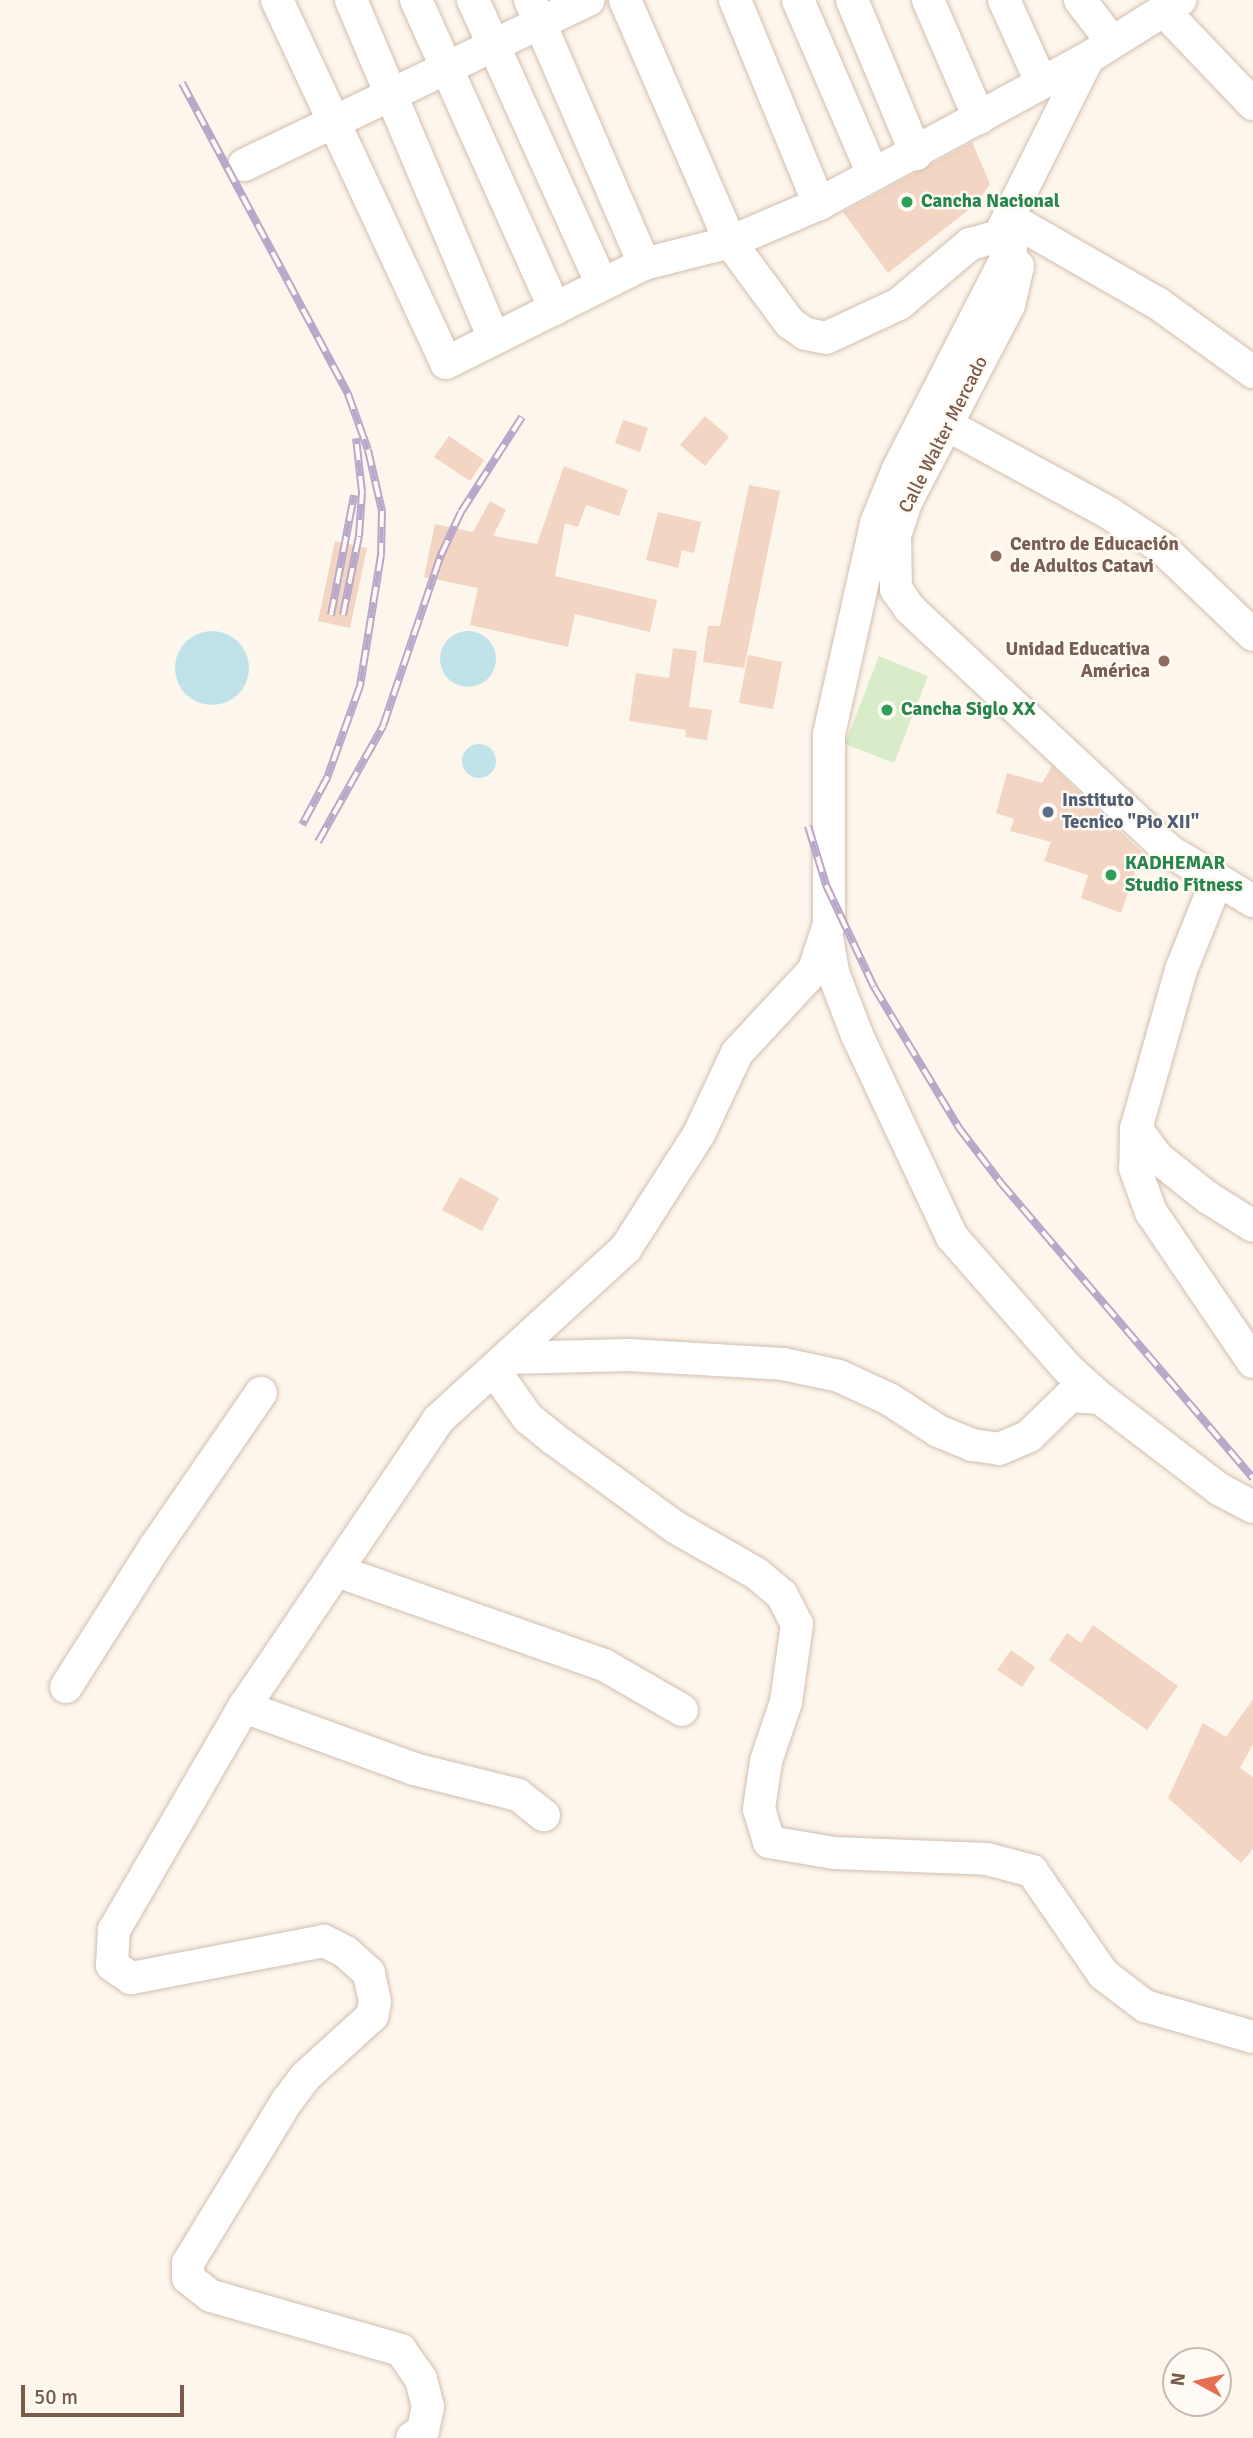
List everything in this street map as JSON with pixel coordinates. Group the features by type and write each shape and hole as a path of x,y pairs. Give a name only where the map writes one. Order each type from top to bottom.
{"street":[{"path":"277,0 446,363 644,264 740,238 819,204 916,154 1100,50 1172,5 1253,104"},
{"path":"351,0 494,339"},
{"path":"416,0 555,309"},
{"path":"473,0 602,285"},
{"path":"244,165 495,46 536,12 589,0"},
{"path":"625,0 740,238 774,302 798,330 816,337 835,337 899,304 970,244 1006,234 1160,304 1253,372"},
{"path":"648,0 740,238"},
{"path":"735,0 819,204"},
{"path":"798,0 873,174"},
{"path":"852,0 916,154"},
{"path":"928,0 979,118"},
{"path":"1004,0 1041,82"},
{"path":"1080,0 1100,50 1006,234 876,523 829,734 827,932 834,975 857,1034 952,1237 1067,1368 1100,1398 1219,1489 1253,1507"},
{"path":"536,12 644,264"},
{"name":"Calle Walter Mercado","path":"1006,234 1018,264 1009,305 906,502 895,536 896,589 910,609 1171,852 1253,901"},
{"path":"948,426 1109,513 1162,548 1253,635"},
{"path":"1217,880 1181,970 1136,1129 1135,1168 1151,1212 1253,1362"},
{"path":"412,2438 423,2430 428,2407 421,2379 401,2350 211,2296 188,2277 188,2263 287,2101 305,2077 372,2016 375,2002 369,1973 346,1952 324,1941 131,1978 112,1965 114,1930 244,1707 439,1419 626,1248 699,1135 737,1053 814,970 827,932"},
{"path":"1136,1129 1158,1158 1207,1198 1253,1226"},
{"path":"501,1364 629,1355 783,1364 839,1376 889,1399 938,1432 972,1445 999,1449 1028,1436 1070,1396 1100,1398"},
{"path":"501,1364 528,1418 545,1432 675,1527 757,1574 782,1595 797,1623 786,1702 766,1761 759,1809 769,1842 834,1853 987,1859 1032,1871 1104,1974 1145,2006 1253,2037"},
{"path":"66,1688 155,1547 261,1393"},
{"path":"337,1571 604,1665 682,1710"},
{"path":"244,1707 414,1769 518,1795 544,1815"}],"green space":[{"name":"Cancha Siglo XX","path":"879,656 928,676 894,763 845,744"}],"water":[{"path":"212,631 226,634 238,642 246,654 249,668 246,682 238,694 226,702 212,705 198,702 186,694 178,682 175,668 178,654 186,642 198,634"},
{"path":"462,631 474,631 484,635 492,643 496,659 492,675 484,683 474,687 462,687 452,683 444,675 440,665 440,653 444,643 452,635"},
{"path":"479,744 491,749 496,761 491,773 479,778 467,773 462,761 467,749"}],"building":[{"name":"Cancha Nacional","path":"972,142 990,184 976,204 888,273 843,212"},
{"path":"705,416 729,437 705,466 680,445"},
{"path":"623,420 648,428 640,452 615,443"},
{"path":"449,436 484,460 470,481 434,457"},
{"path":"564,466 628,490 619,516 586,505 578,527 565,523 555,576 657,600 650,632 575,614 568,647 470,625 478,588 424,577 435,524 473,532 490,501 506,510 493,536 537,544"},
{"path":"749,485 780,491 744,668 703,662 708,626 720,626"},
{"path":"658,512 701,522 694,553 682,550 678,568 646,560"},
{"path":"335,541 367,548 350,628 318,621"},
{"path":"673,648 697,651 689,707 712,710 707,740 685,737 686,730 629,721 636,673 669,678"},
{"path":"748,655 782,662 773,709 739,703"},
{"path":"1052,766 1142,852 1121,913 1081,898 1088,875 1044,861 1051,842 1010,831 1014,819 996,813 1007,773 1042,783"},
{"path":"460,1177 499,1198 482,1231 442,1210"},
{"path":"1093,1625 1178,1686 1147,1730 1049,1660 1067,1633 1081,1643"},
{"path":"1011,1650 1035,1667 1022,1687 997,1670"},
{"path":"1253,1699 1253,1744 1240,1768 1253,1777 1253,1849 1241,1863 1168,1798 1203,1723 1226,1737"}],"railway":[{"path":"182,83 348,394 368,450 382,511 381,555 360,686 327,778 302,825"},
{"path":"318,842 383,726 441,555 461,512 522,417"},
{"path":"343,615 359,536 362,492 356,438"},
{"path":"331,615 354,495"},
{"path":"808,826 826,885 874,987 959,1128 1001,1183 1253,1478"}],"place":[{"name":"Cancha Nacional","path":"907,202"},
{"name":"Centro de Educación de Adultos Catavi","path":"996,556"},
{"name":"Unidad Educativa América","path":"1164,661"},
{"name":"Cancha Siglo XX","path":"887,710"},
{"name":"Instituto Tecnico \"Pio XII\"","path":"1048,812"},
{"name":"KADHEMAR Studio Fitness","path":"1111,875"}]}
